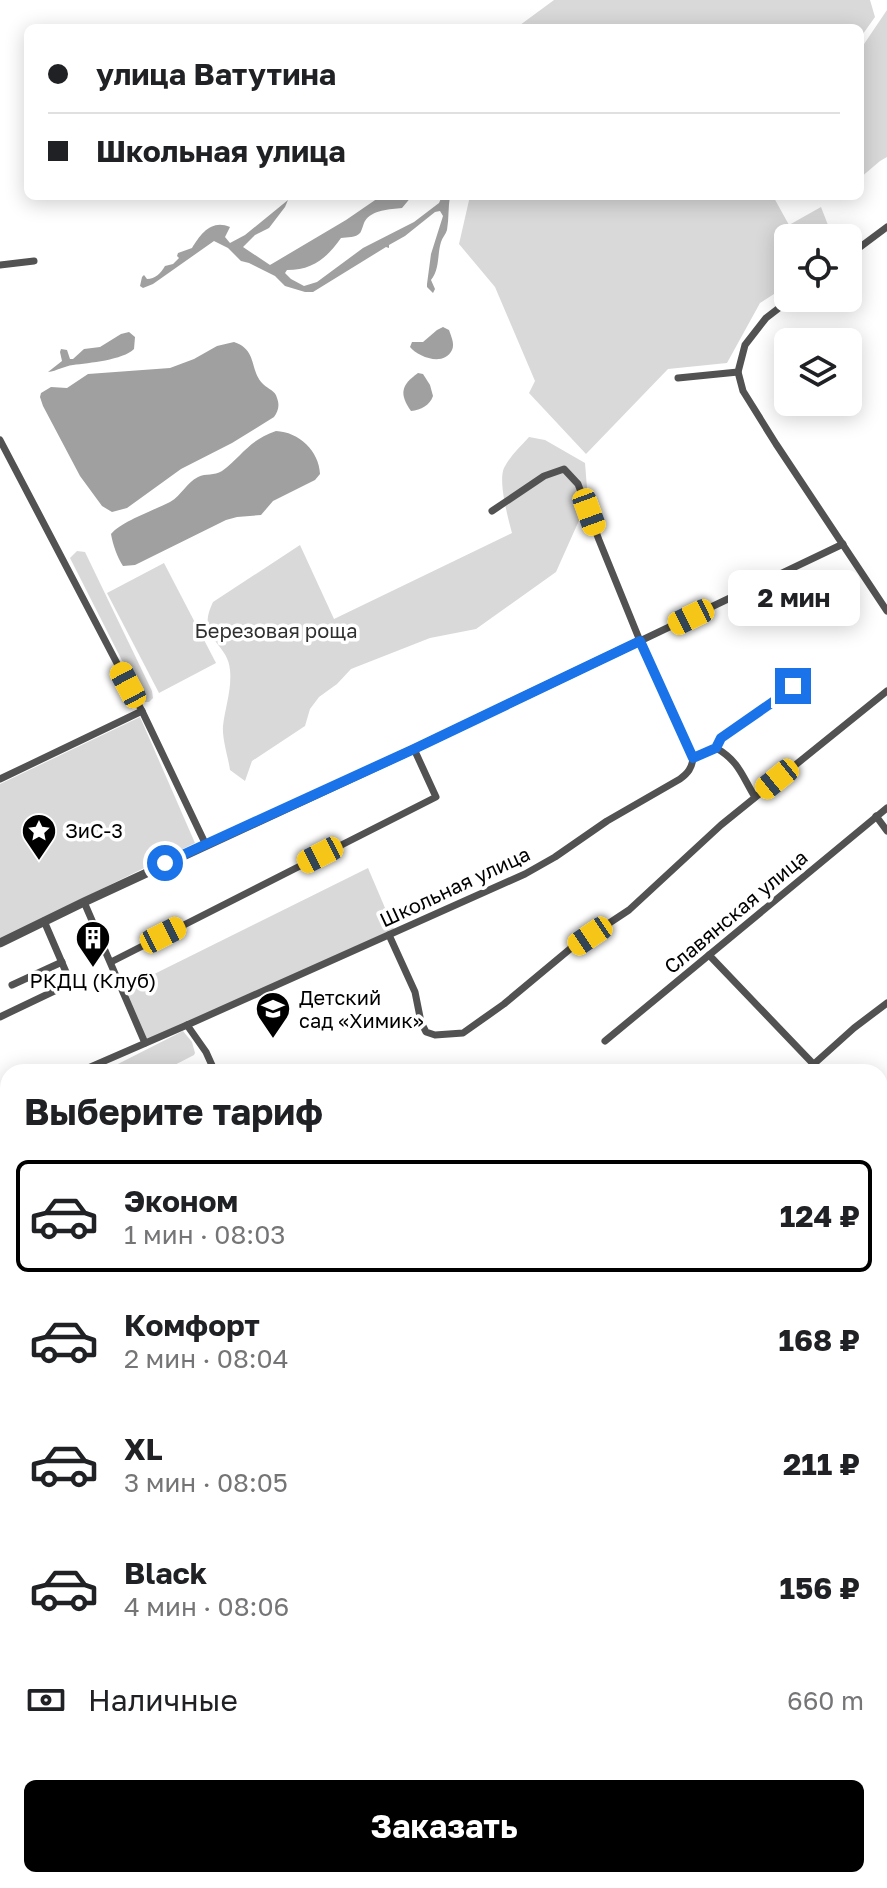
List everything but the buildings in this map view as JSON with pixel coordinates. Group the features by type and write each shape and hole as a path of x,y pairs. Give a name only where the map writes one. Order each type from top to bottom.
{"street":[{"path":"862,246 887,227"},
{"path":"0,265 34,261"},
{"path":"774,312 745,345 738,372 743,391 887,611"},
{"path":"678,378 738,372"},
{"path":"0,440 142,711 206,845"},
{"path":"492,511 544,476 564,469 578,484 640,641 693,758"},
{"path":"0,943 843,544"},
{"name":"Школьная улица","path":"97,1064 525,874 680,779 692,765 693,758 716,748 721,738 780,697 805,675"},
{"path":"389,935 415,992 426,1032 435,1035 463,1033 504,1004 570,949 629,910 721,825 887,691"},
{"path":"0,779 142,711"},
{"path":"716,748 729,756 738,767 755,797"},
{"path":"111,962 436,797 414,749"},
{"name":"Славянская улица","path":"605,1041 887,808"},
{"path":"876,816 887,831"},
{"path":"84,902 145,1043"},
{"path":"0,1017 67,986 69,979 44,921"},
{"path":"709,955 814,1064 887,1003"},
{"path":"12,985 62,962"},
{"path":"187,1025 211,1064"}],"green space":[{"path":"554,0 870,0 875,17 864,32 864,24 521,24"},
{"path":"887,10 887,157 864,175 864,44"},
{"path":"469,200 775,200 788,224 774,224 774,294 760,303 727,363 668,369 586,454 529,393 535,381 495,287 459,244"},
{"path":"821,207 828,224 791,224"},
{"name":"Березовая роща","path":"529,437 545,440 585,463 587,488 581,516 556,572 476,629 430,638 351,669 319,697 310,709 305,726 252,761 245,781 230,770 223,731 230,670 208,624 213,602 300,545 334,619 512,533 502,474 509,460"},
{"path":"77,551 85,552 152,691 153,698 149,702 143,702 70,558"},
{"path":"164,563 216,663 159,693 107,593"},
{"path":"140,717 195,843 0,939 0,784"},
{"path":"368,868 394,929 146,1042 124,989"},
{"path":"183,1031 192,1042 195,1053 177,1064 118,1064"}],"shaded area":[{"path":"288,200 269,228 255,235 243,247 270,265 375,200 409,200 402,208 372,214 358,235 341,238 318,262 285,273 304,286 317,282 363,248 414,222 440,200 450,200 447,230 431,280 435,289 433,293 427,284 431,254 443,216 440,211 389,245 389,248 313,292 285,286 275,276 241,261 228,248 214,241 153,284 143,288 140,286 144,275 147,279 158,275 165,266 179,258 178,253 192,248 212,226 230,227 225,237 230,243 245,235"},
{"path":"443,327 449,330 453,343 448,355 431,359 410,347 412,342 423,342"},
{"path":"129,332 135,337 134,349 129,353 48,372 62,361 61,349 67,350 70,359 73,359 84,349 100,347"},
{"path":"234,342 247,350 259,379 276,395 278,406 274,417 181,469 127,508 112,512 102,506 80,476 43,406 41,393 51,387 67,388 88,374 170,368 217,346"},
{"path":"418,373 423,374 433,396 425,406 411,411 403,395 405,386"},
{"path":"276,431 300,439 312,451 320,474 315,480 273,501 261,515 226,520 135,565 123,566 111,534 116,529 170,502 198,477 222,471 252,444"}],"place":[{"name":"ЗиС-3","path":"39,862"},
{"name":"РКДЦ (Клуб)","path":"93,969"},
{"name":"Детский сад «Химик»","path":"273,1040"}],"route":[{"path":"165,863 640,641 693,758 716,748 721,738 793,686"}]}
